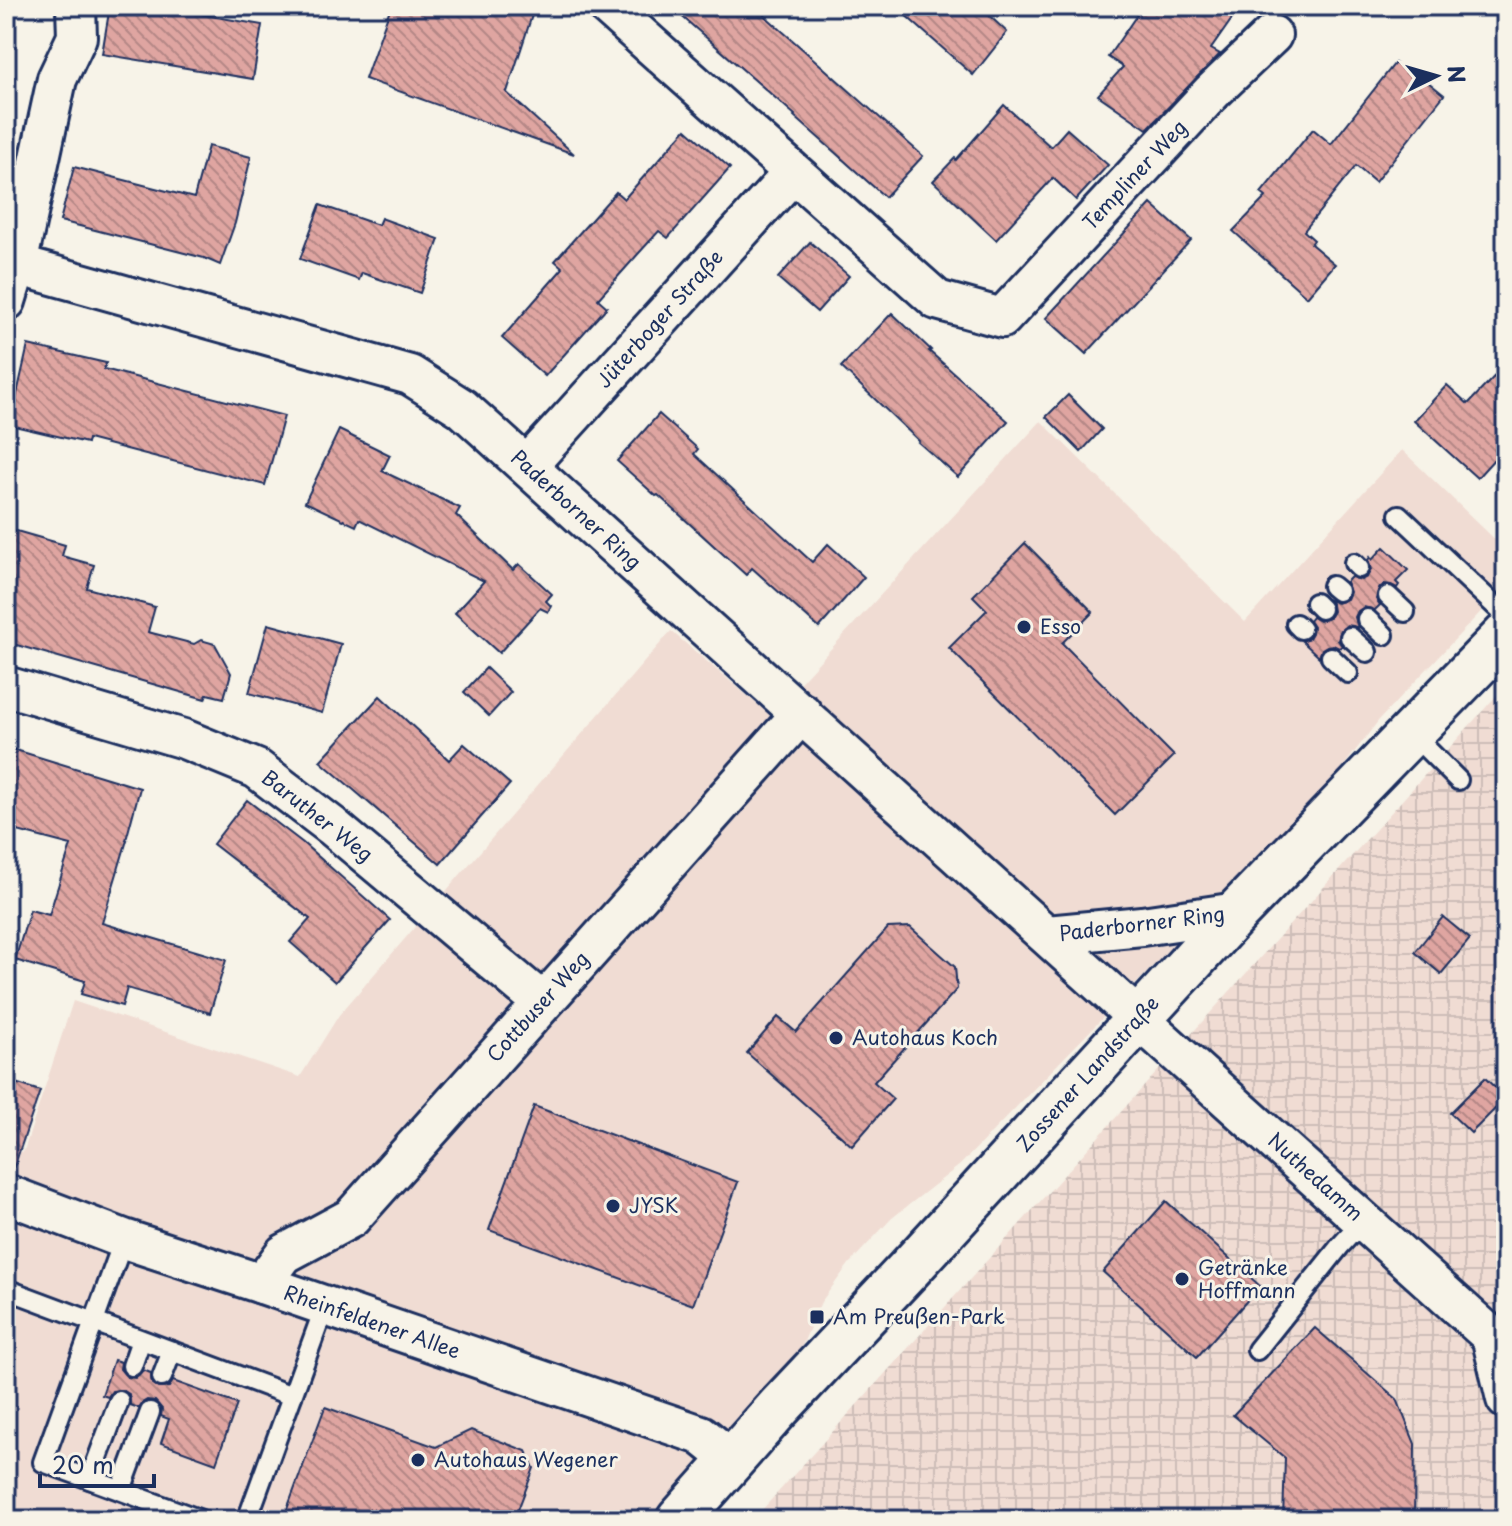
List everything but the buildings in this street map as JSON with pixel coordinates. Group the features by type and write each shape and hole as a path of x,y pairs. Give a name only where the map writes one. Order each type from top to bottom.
{"main road":[{"name":"Zossener Landstraße","path":"679,1520 1237,912 1506,635"}],"street":[{"path":"6,301 11,263 57,79 77,37 76,6"},
{"path":"607,6 793,173"},
{"name":"Templiner Weg","path":"793,173 937,300 1002,318 1212,92 1272,35"},
{"name":"Jüterboger Straße","path":"527,466 793,173"},
{"name":"Paderborner Ring","path":"11,263 410,375 462,408 1139,1018"},
{"name":"Baruther Weg","path":"6,686 184,739 257,769 332,826 542,1002"},
{"name":"Cottbuser Weg","path":"262,1284 284,1254 351,1218 802,713"},
{"name":"Paderborner Ring","path":"1047,935 1142,926 1237,912"},
{"name":"Nuthedamm","path":"1139,1018 1363,1221 1499,1338 1506,1399"},
{"name":"Rheinfeldener Allee","path":"6,1194 124,1239 701,1435 732,1460"}],"lane":[{"path":"1399,515 1506,616"},
{"path":"1388,596 1405,612"},
{"path":"1367,619 1384,635"},
{"path":"1350,637 1367,652"},
{"path":"1331,657 1348,673"},
{"path":"1411,733 1458,780"},
{"path":"1257,1350 1363,1221"},
{"path":"124,1239 43,1462 201,1520"},
{"path":"6,1289 292,1396"},
{"path":"247,1520 325,1306"},
{"path":"132,1366 141,1340"},
{"path":"162,1377 172,1351"},
{"path":"90,1479 119,1401"},
{"path":"121,1490 150,1412"}],"shaded area":[{"path":"1041,421 1245,622 1402,450 1506,550 1506,585 1379,720 1329,785 960,1165 892,1218 849,1264 821,1302 801,1348 672,1501 652,1520 6,1520 6,1157 24,1151 73,1001 300,1077 339,1015 671,631 770,715"},
{"path":"1506,685 1506,1520 753,1520"}],"place":[{"name":"Esso","path":"1024,627"},
{"name":"Autohaus Koch","path":"836,1038"},
{"name":"JYSK","path":"613,1206"},
{"name":"Getränke Hoffmann","path":"1182,1279"},
{"name":"Am Preußen-Park","path":"817,1317"},
{"name":"Autohaus Wegener","path":"418,1460"}]}
